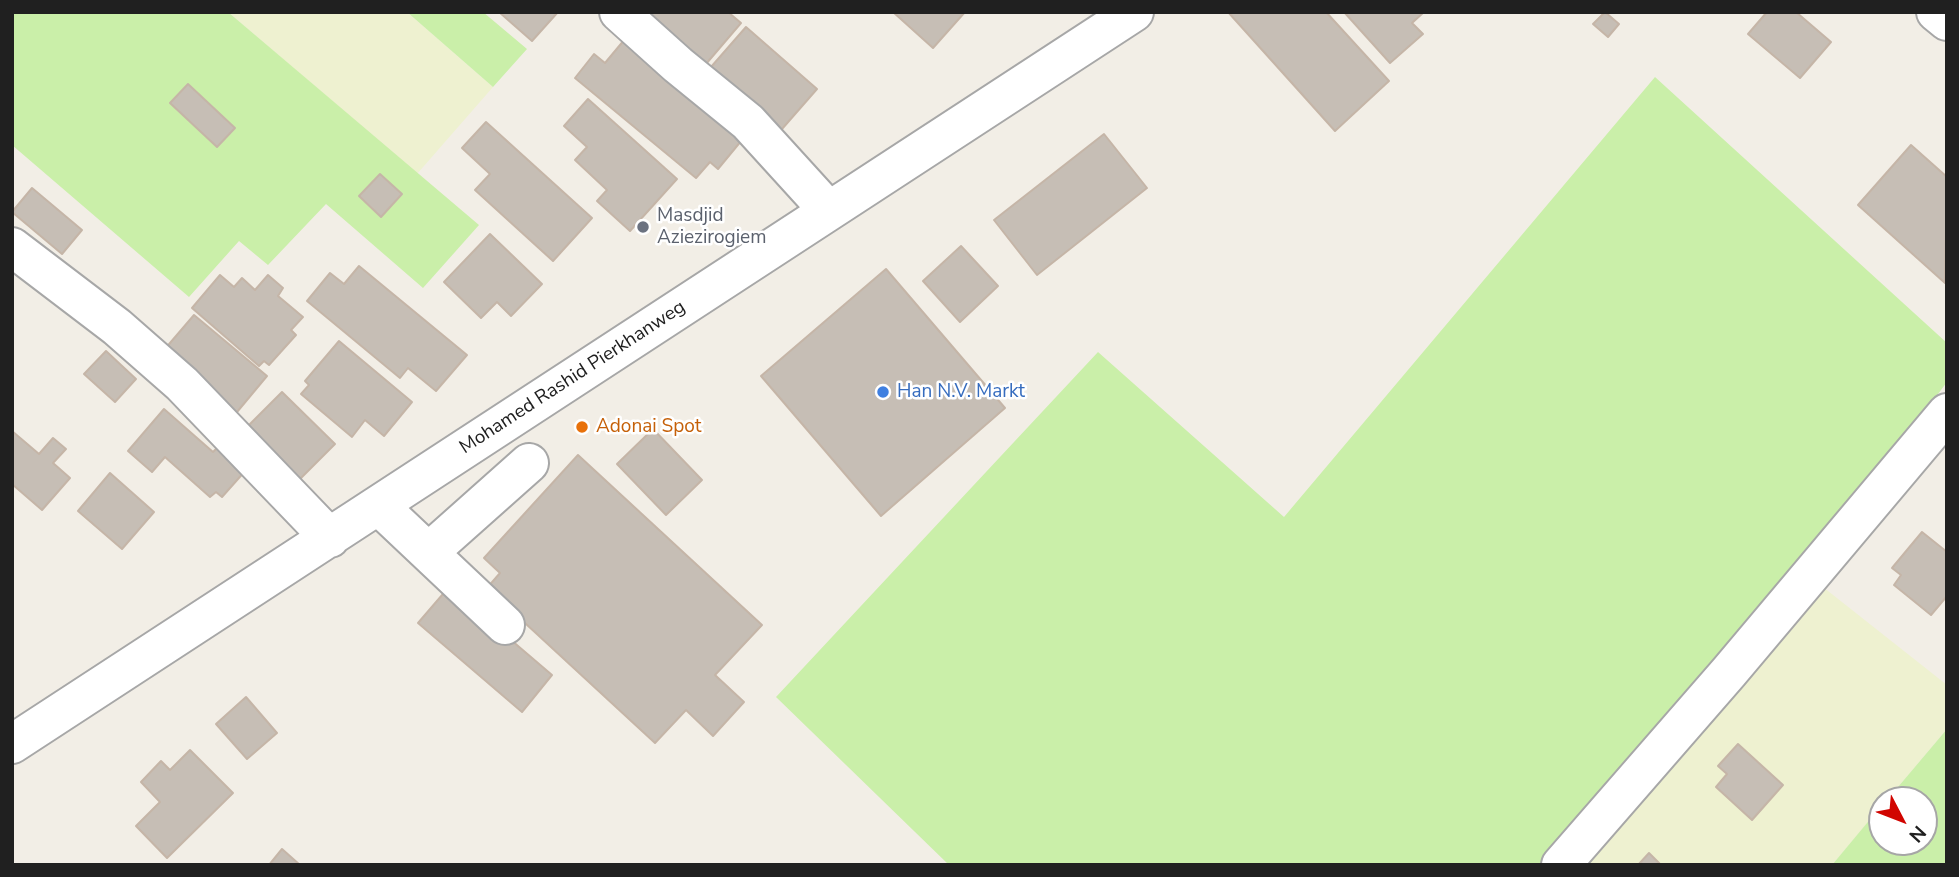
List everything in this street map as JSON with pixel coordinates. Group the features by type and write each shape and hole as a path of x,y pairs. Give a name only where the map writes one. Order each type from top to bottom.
{"street":[{"path":"619,12 748,122 829,211"},
{"name":"Mohamed Rashid Pierkhanweg","path":"12,744 1134,12"},
{"path":"1936,12 1947,21"},
{"path":"12,247 117,327 182,384 330,538"},
{"path":"1561,865 1729,672 1947,413"},
{"path":"429,552 529,463"},
{"path":"379,506 505,625"}],"green space":[{"path":"12,12 228,12 479,225 423,288 326,204 268,265 239,241 189,297 12,145"},
{"path":"228,12 407,12 493,87 417,174"},
{"path":"407,12 483,12 527,49 493,87"},
{"path":"1655,77 1947,343 1947,382 1804,572 1551,865 949,865 776,697 1098,352 1284,517"},
{"path":"1804,572 1947,685 1947,729 1899,786 1868,786 1868,823 1832,865 1551,865"},
{"path":"1947,729 1947,865 1832,865 1868,822 1868,856 1938,856 1938,786 1899,786"}],"building":[{"path":"499,12 558,12 532,41"},
{"path":"631,12 728,12 741,23 700,71"},
{"path":"893,12 965,12 933,48"},
{"path":"1228,12 1326,12 1389,81 1335,131"},
{"path":"1344,12 1424,12 1412,23 1423,34 1390,63"},
{"path":"1605,12 1619,24 1608,37 1593,24"},
{"path":"1767,12 1796,12 1831,42 1800,78 1748,34"},
{"path":"746,27 817,89 775,137 704,75"},
{"path":"625,39 751,129 718,169 710,162 696,178 575,78 594,54 605,63"},
{"path":"188,84 235,128 217,147 170,103"},
{"path":"588,99 677,179 630,231 597,201 607,190 575,160 587,147 564,126"},
{"path":"486,122 592,218 553,261 475,190 490,174 462,148"},
{"path":"1104,134 1147,188 1037,275 994,220"},
{"path":"1911,145 1947,177 1945,283 1858,205"},
{"path":"380,174 402,194 381,217 359,196"},
{"path":"32,188 82,230 62,254 12,212"},
{"path":"490,234 542,284 511,316 497,302 481,318 444,282"},
{"path":"961,246 998,286 960,322 923,281"},
{"path":"359,266 467,355 436,391 408,368 400,378 307,301 330,273 344,284"},
{"name":"Han N.V. Markt","path":"886,269 1005,408 881,516 761,376"},
{"path":"220,275 234,287 242,278 255,290 268,275 283,288 278,296 303,317 291,330 296,335 269,365 264,361 259,366 192,308"},
{"path":"194,315 267,376 232,418 158,357"},
{"path":"339,341 412,402 384,436 365,420 352,437 301,394 309,385 305,381"},
{"path":"106,351 136,379 115,402 84,374"},
{"path":"282,392 335,444 297,482 244,430"},
{"path":"164,409 213,452 219,446 246,470 222,497 216,492 210,497 165,457 152,472 128,451"},
{"path":"653,429 702,480 666,515 617,464"},
{"path":"12,431 39,454 53,438 66,449 53,463 70,478 42,510 12,484"},
{"path":"578,455 762,625 715,675 744,702 713,736 686,710 655,743 487,588 500,573 484,558"},
{"path":"110,473 154,512 122,549 78,511"},
{"path":"1922,532 1947,552 1947,596 1931,615 1894,585 1901,575 1892,568"},
{"path":"449,587 552,675 522,712 418,623"},
{"path":"246,697 277,733 247,759 216,724"},
{"path":"1738,744 1783,785 1752,820 1716,787 1727,774 1718,766"},
{"path":"190,750 233,793 167,858 136,826 160,802 141,782 161,761 170,770"},
{"path":"282,849 300,865 269,865"},
{"path":"1649,853 1661,865 1638,865"}],"place":[{"name":"Masdjid Aziezirogiem","path":"643,227"},
{"name":"Han N.V. Markt","path":"883,392"},
{"name":"Adonai Spot","path":"582,427"}]}
